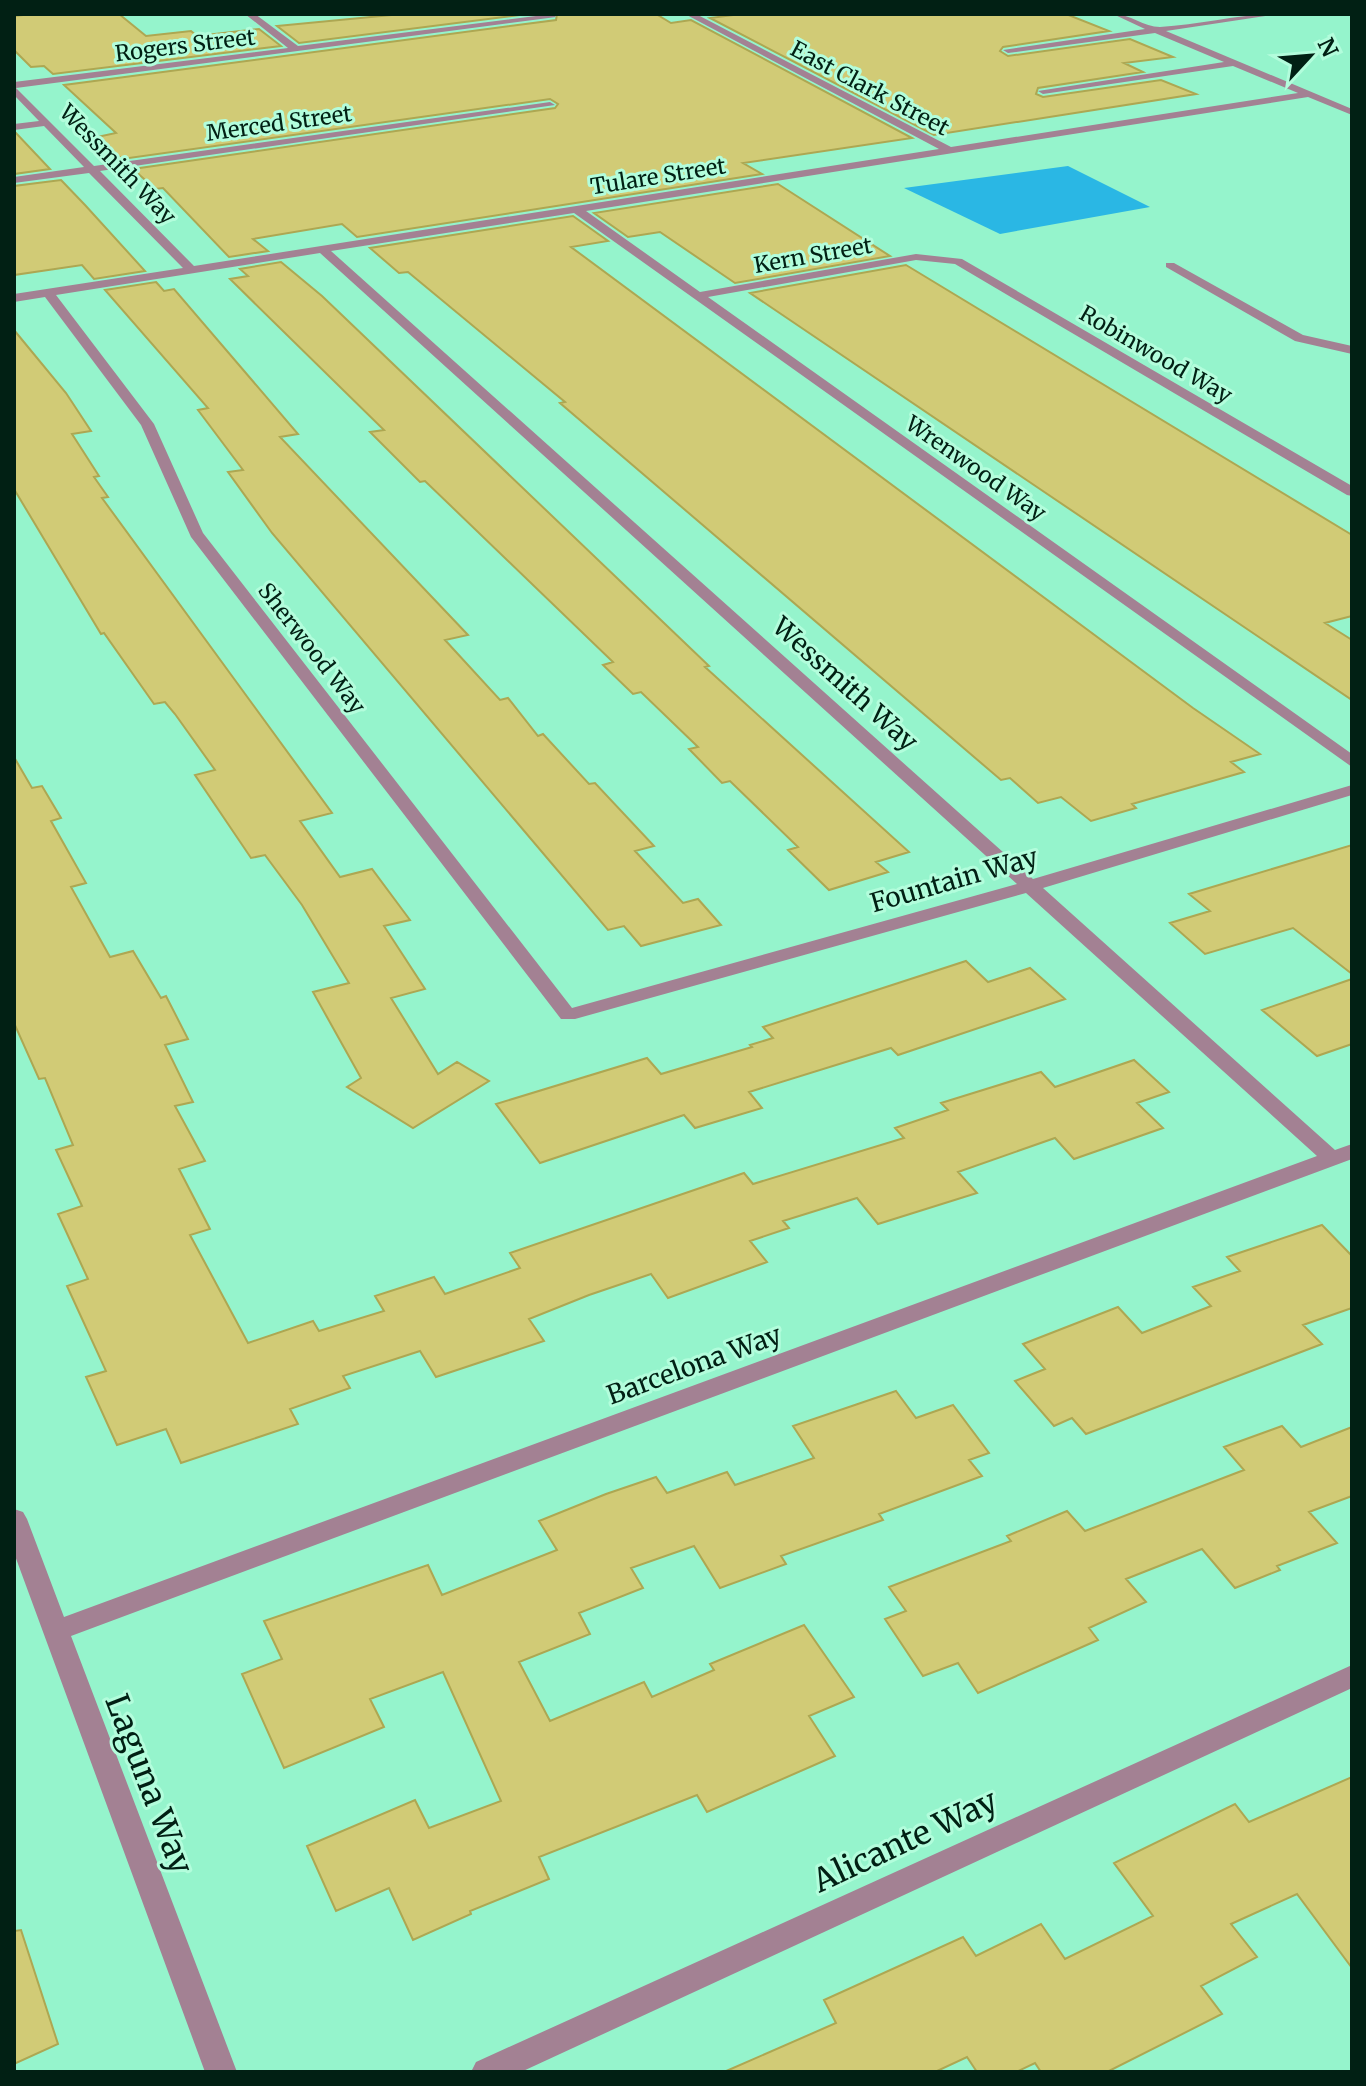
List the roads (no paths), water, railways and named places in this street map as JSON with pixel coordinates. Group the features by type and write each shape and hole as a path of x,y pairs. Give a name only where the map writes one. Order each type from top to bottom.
{"street":[{"path":"249,14 296,49"},
{"name":"East Clark Street","path":"689,14 949,150"},
{"path":"1117,14 1352,112"},
{"path":"1008,50 1275,14"},
{"name":"Rogers Street","path":"14,87 552,17"},
{"path":"1043,91 1234,63"},
{"name":"Wessmith Way","path":"14,87 190,269"},
{"name":"Tulare Street","path":"14,298 1308,94"},
{"name":"Merced Street","path":"14,180 550,105"},
{"path":"14,127 47,123"},
{"name":"Wrenwood Way","path":"576,209 1352,762"},
{"name":"Wessmith Way","path":"322,249 1031,886 1342,1155"},
{"name":"Kern Street","path":"696,296 937,256"},
{"name":"Robinwood Way","path":"937,256 958,261 1352,492"},
{"path":"1170,265 1299,338 1352,350"},
{"name":"Sherwood Way","path":"48,293 147,424 196,534 568,1015"},
{"name":"Fountain Way","path":"568,1015 1031,886 1352,790"},
{"name":"Barcelona Way","path":"56,1631 1342,1155"},
{"name":"Laguna Way","path":"14,1519 221,2072"},
{"name":"Alicante Way","path":"487,2072 1352,1676"}],"water":[{"path":"1068,166 1150,207 1000,234 904,188"}]}
